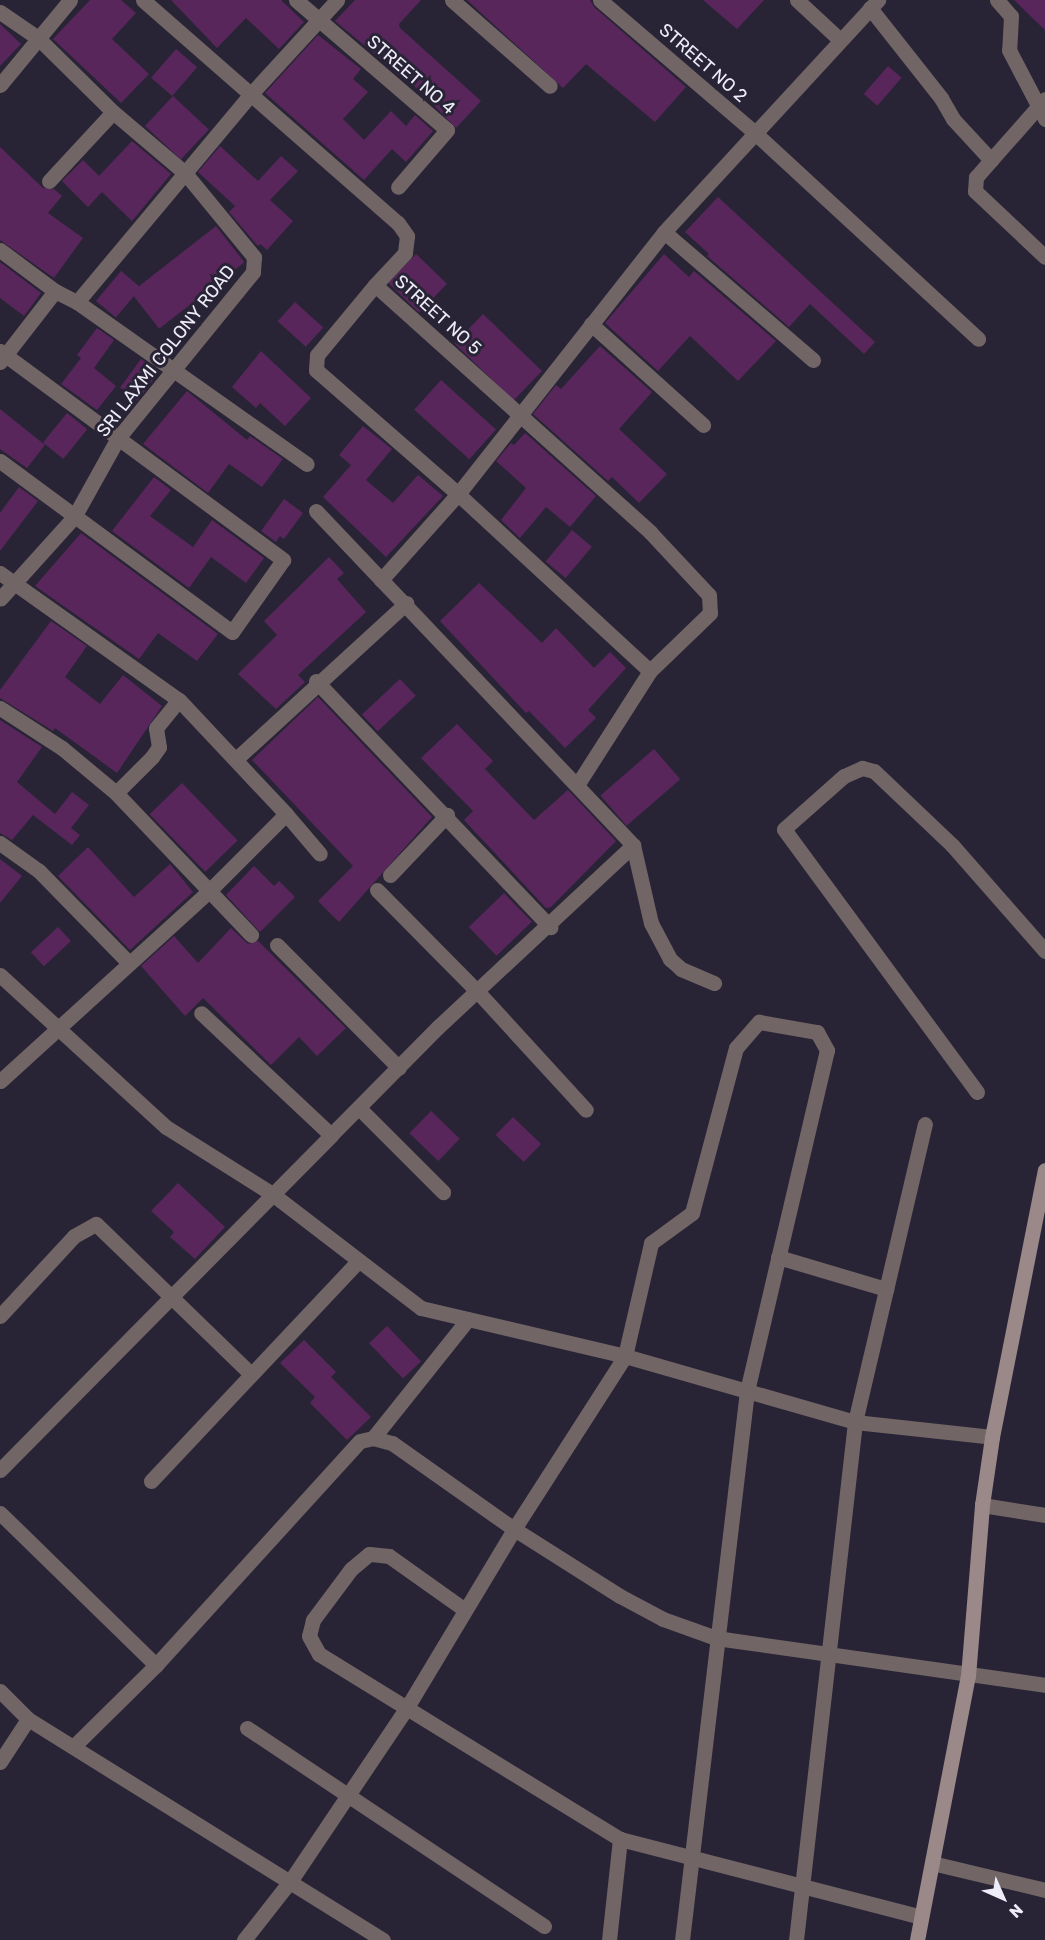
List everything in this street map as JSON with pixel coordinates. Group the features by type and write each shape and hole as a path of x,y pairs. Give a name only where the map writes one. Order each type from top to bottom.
{"street":[{"path":"0,86 70,0"},
{"name":"STREET NO 5","path":"143,0 398,223 407,236 405,253 375,285 650,532 709,595 711,603 705,619 650,671"},
{"name":"STREET NO 4","path":"296,0 447,130 398,187"},
{"path":"77,302 250,95 337,0"},
{"path":"452,0 550,86"},
{"name":"STREET NO 2","path":"600,0 754,132 978,339"},
{"path":"797,0 839,39"},
{"path":"997,0 1011,16 1009,50 1042,109 976,177 975,191 1045,257"},
{"path":"381,580 458,494 664,232 839,39 874,4 941,98 953,119 991,160"},
{"name":"SRI LAXMI COLONY ROAD","path":"0,12 38,38 113,112 185,173 254,256 254,272 118,438 74,517 6,577 0,599"},
{"path":"49,181 113,112"},
{"path":"664,232 813,360"},
{"path":"0,250 55,291 77,302 176,369 307,464"},
{"path":"375,285 317,355 316,370 458,494 650,671 578,785"},
{"path":"0,461 232,632 283,560 2,356 55,291"},
{"path":"591,324 703,425"},
{"path":"315,512 406,603 633,845 651,923 670,959 681,969 714,983"},
{"path":"6,577 179,700 236,759 320,854"},
{"path":"236,759 316,681 406,603"},
{"path":"316,681 447,815 550,927"},
{"path":"116,793 159,747 156,728 179,700"},
{"path":"0,708 62,748 116,793 251,935"},
{"path":"977,1092 784,829 844,776 862,768 874,771 952,845 1045,951"},
{"path":"0,1082 208,892 286,814"},
{"path":"390,875 447,815"},
{"path":"0,843 39,871 129,963"},
{"path":"0,1470 174,1297 271,1193 477,991 550,927 633,845"},
{"path":"377,890 477,991 586,1110"},
{"path":"277,945 399,1068"},
{"path":"0,975 166,1127 271,1193 421,1308 625,1356 855,1422 992,1437"},
{"path":"201,1013 330,1135"},
{"path":"244,1940 291,1880 406,1709 514,1529 625,1356 651,1243 692,1213 736,1048 759,1022 817,1032 827,1050 747,1391 682,1940"},
{"path":"359,1108 443,1192"},
{"path":"796,1940 855,1422 925,1124"},
{"path":"917,1940 968,1676 982,1506 992,1437 1045,1170"},
{"path":"0,1316 74,1236 96,1224 250,1373"},
{"path":"778,1257 886,1289"},
{"path":"151,1481 250,1373 358,1261"},
{"path":"373,1438 468,1319"},
{"path":"74,1746 156,1665 332,1470 360,1442 373,1438 392,1443 514,1529 620,1596 663,1619 716,1638 968,1676 1045,1685"},
{"path":"982,1506 1045,1515"},
{"path":"0,1514 156,1665"},
{"path":"465,1610 389,1556 369,1554 351,1569 313,1620 309,1636 320,1654 620,1839 921,1917"},
{"path":"0,1691 28,1719 291,1880 373,1937"},
{"path":"0,1762 28,1719"},
{"path":"247,1728 544,1926"},
{"path":"609,1940 620,1839"},
{"path":"932,1863 1045,1890"}],"building":[{"path":"90,0 121,0 136,13 112,39 149,74 121,103 53,39"},
{"path":"171,0 281,0 304,22 279,49 246,18 217,48"},
{"path":"355,0 421,0 399,24 400,28 481,101 456,128 420,91 335,21"},
{"path":"467,0 590,0 594,7 686,87 655,122 586,64 563,88"},
{"path":"703,0 764,0 737,29"},
{"path":"1014,0 1045,0 1045,30"},
{"path":"0,24 21,44 0,66"},
{"path":"318,35 361,69 353,79 368,92 343,119 364,140 391,111 406,126 415,115 433,131 406,162 392,149 364,180 265,93"},
{"path":"176,49 197,67 172,96 151,78"},
{"path":"888,66 902,78 877,106 864,94"},
{"path":"173,96 209,129 181,159 145,126"},
{"path":"132,141 171,174 132,221 102,192 88,207 62,181 83,160 99,176"},
{"path":"220,146 258,181 281,156 298,171 270,200 293,221 267,250 260,244 258,246 229,212 235,206 198,172"},
{"path":"0,147 43,188 54,189 62,196 48,213 83,238 54,278 0,240"},
{"path":"718,197 875,342 864,354 810,304 789,327 707,256 709,254 685,232"},
{"path":"216,226 244,262 159,329 131,292"},
{"path":"416,254 447,284 419,313 388,283"},
{"path":"664,254 689,277 694,271 776,341 738,381 690,336 658,371 605,323"},
{"path":"0,262 41,293 24,316 0,298"},
{"path":"121,271 141,288 116,318 96,301"},
{"path":"295,302 323,327 306,347 278,321"},
{"path":"483,314 542,371 514,400 455,343"},
{"path":"97,328 114,340 94,368 116,386 97,410 61,384 81,358 77,355"},
{"path":"600,346 652,392 619,429 667,474 639,503 612,477 608,481 533,414 556,385 561,389"},
{"path":"261,351 311,398 285,426 260,403 256,408 232,387"},
{"path":"141,359 159,372 138,401 120,388"},
{"path":"441,380 496,430 469,459 414,410"},
{"path":"187,391 247,440 250,436 283,459 262,487 229,464 208,493 143,444"},
{"path":"0,409 45,445 27,468 0,449"},
{"path":"67,413 87,429 63,459 43,443"},
{"path":"363,426 392,449 366,480 393,503 418,475 443,496 386,557 323,497 351,465 339,455"},
{"path":"525,433 596,496 570,527 546,507 520,538 501,520 526,488 496,461 511,443 514,445"},
{"path":"154,477 171,490 150,516 193,547 212,520 264,558 246,583 211,557 189,588 112,531"},
{"path":"19,487 38,501 0,551 0,513"},
{"path":"284,499 303,513 284,539 280,536 276,542 261,531"},
{"path":"572,530 592,547 566,578 546,561"},
{"path":"81,533 218,634 197,661 158,633 139,659 35,586"},
{"path":"329,557 344,573 337,579 366,612 298,675 305,682 276,709 238,674 277,635 264,621"},
{"path":"479,583 542,643 556,628 594,668 610,652 626,668 588,710 596,718 565,748 529,711 526,713 440,621"},
{"path":"51,621 87,646 65,677 100,704 123,675 162,706 117,773 55,728 53,731 0,698 0,690"},
{"path":"400,679 416,696 378,731 362,714"},
{"path":"318,697 432,817 339,922 318,901 353,866 252,760"},
{"path":"0,720 42,747 17,782 55,814 72,792 89,805 71,828 80,835 72,845 33,815 12,840 0,833"},
{"path":"457,724 493,761 485,769 534,820 568,790 616,841 551,907 546,908 464,820 473,811 421,758"},
{"path":"654,749 680,779 627,826 600,796"},
{"path":"182,783 238,841 205,872 150,814"},
{"path":"88,847 134,897 170,864 193,892 130,950 58,876"},
{"path":"0,859 22,876 0,903"},
{"path":"254,866 274,886 279,881 295,897 260,932 226,895"},
{"path":"504,893 532,922 497,956 469,927"},
{"path":"58,927 71,941 44,966 31,952"},
{"path":"231,928 248,944 258,941 346,1028 317,1056 299,1037 271,1065 203,998 185,1016 141,966 174,936 198,963"},
{"path":"431,1111 460,1139 438,1161 409,1133"},
{"path":"513,1117 541,1144 524,1162 496,1135"},
{"path":"178,1183 225,1227 195,1259 170,1237 174,1232 151,1211"},
{"path":"387,1326 421,1361 403,1379 369,1343"},
{"path":"304,1340 336,1372 331,1377 371,1417 347,1440 310,1403 315,1397 280,1363"}]}
